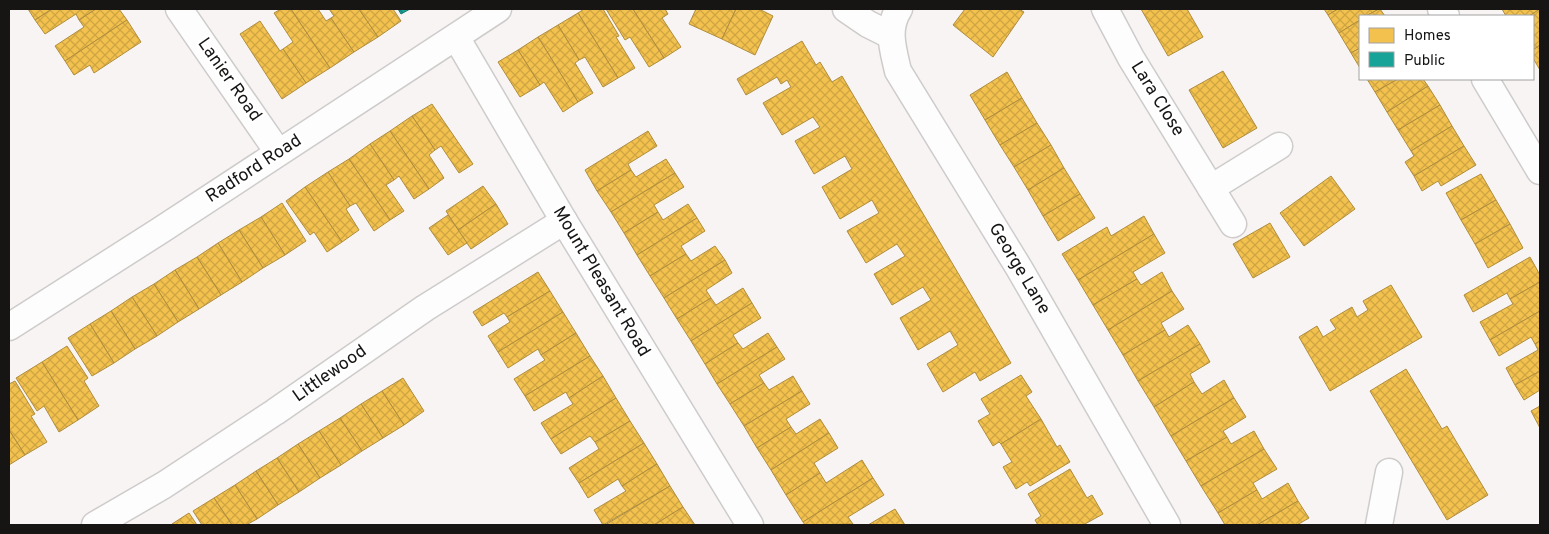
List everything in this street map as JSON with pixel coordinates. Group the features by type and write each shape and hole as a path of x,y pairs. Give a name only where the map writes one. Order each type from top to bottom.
{"street":[{"name":"Lanier Road","path":"179,9 278,152"},
{"name":"Radford Road","path":"9,327 498,9"},
{"path":"846,9 868,24 890,35"},
{"name":"George Lane","path":"899,9 896,13 890,35 898,71 1019,268 1160,523"},
{"name":"Lara Close","path":"1105,9 1131,58 1233,224"},
{"name":"Mount Pleasant Road","path":"456,37 564,221 750,525"},
{"path":"1486,80 1540,171"},
{"path":"1211,188 1279,146"},
{"name":"Littlewood","path":"95,525 164,485 275,412 425,308 564,221"},
{"path":"1379,525 1389,472"}],"building: Homes":[{"path":"28,9 52,9 35,20"},
{"path":"52,9 96,9 79,20 76,14 45,34 35,20"},
{"path":"96,9 119,9 127,20 65,61 55,46 84,27 79,20"},
{"path":"281,9 291,9 330,68 306,83 283,49 293,42 274,13"},
{"path":"291,9 318,9 326,21 331,18 354,52 330,68"},
{"path":"329,9 359,9 378,37 354,52 331,18 334,16"},
{"path":"359,9 393,9 401,21 378,37"},
{"path":"584,9 603,9 619,36 616,37 635,68 618,78 578,13"},
{"path":"606,9 633,9 664,58 649,67 630,37 625,40"},
{"path":"633,9 665,9 668,14 662,18 681,47 664,58"},
{"path":"696,9 736,9 722,39 689,24"},
{"path":"736,9 759,9 773,16 755,55 722,39"},
{"path":"965,9 1019,9 1024,12 993,57 953,25"},
{"path":"1141,9 1187,9 1203,37 1168,56"},
{"path":"1324,9 1338,9 1328,15"},
{"path":"1338,9 1379,9 1368,15 1359,15 1359,21 1339,33 1328,15"},
{"path":"1380,9 1384,15 1368,15"},
{"path":"1502,9 1540,9 1531,15 1505,15"},
{"path":"1540,9 1540,45 1534,49 1534,15 1531,15"},
{"path":"578,13 618,78 603,87 585,57 579,60 558,25"},
{"path":"127,20 141,42 94,73 90,65 74,75 65,61"},
{"path":"260,21 280,51 283,49 306,83 282,99 240,34"},
{"path":"1359,21 1359,49 1351,53 1339,33"},
{"path":"558,25 579,60 575,63 593,93 578,102 538,37"},
{"path":"538,37 578,102 563,112 544,82 540,85 518,50"},
{"path":"802,41 816,65 820,62 832,82 842,76 1011,363 980,381 975,372 943,392 927,364 958,345 950,331 918,350 900,318 931,300 923,287 892,305 874,274 905,256 897,244 866,263 847,231 879,213 872,200 840,219 822,187 852,169 845,156 814,174 795,141 820,127 813,117 782,135 763,103 791,87 787,80 781,84 777,77 746,95 737,79"},
{"path":"1540,45 1540,70 1534,60 1534,49"},
{"path":"1359,49 1359,66 1351,53"},
{"path":"518,50 540,85 520,97 498,62"},
{"path":"1223,71 1257,128 1223,148 1189,90"},
{"path":"1007,72 1022,98 985,120 970,95"},
{"path":"1368,80 1396,80 1375,92"},
{"path":"1396,80 1424,80 1428,86 1387,112 1375,92"},
{"path":"1428,86 1440,105 1398,130 1387,112"},
{"path":"1022,98 1037,123 1000,145 985,120"},
{"path":"432,104 473,164 459,173 441,146 435,150 412,116"},
{"path":"1440,105 1452,126 1411,151 1398,130"},
{"path":"412,116 435,150 429,155 444,178 429,189 390,131"},
{"path":"1037,123 1051,145 1014,167 1000,145"},
{"path":"1452,126 1464,146 1414,176 1405,162 1414,156 1411,151"},
{"path":"390,131 429,189 414,199 399,176 394,180 370,144"},
{"path":"648,131 657,146 628,164 631,170 597,191 585,170"},
{"path":"370,144 394,180 386,185 404,211 390,220 349,159"},
{"path":"1051,145 1064,168 1028,190 1014,167"},
{"path":"1464,146 1476,165 1441,186 1438,181 1422,191 1414,176"},
{"path":"349,159 390,220 374,231 356,203 350,206 328,172"},
{"path":"666,159 675,173 611,212 597,191 631,170 636,177"},
{"path":"1064,168 1080,194 1043,216 1028,190"},
{"path":"328,172 350,206 346,209 359,230 342,242 305,187"},
{"path":"675,173 684,187 654,205 658,212 624,233 611,212"},
{"path":"1481,174 1496,200 1461,220 1446,193"},
{"path":"1331,176 1355,209 1304,246 1280,213"},
{"path":"483,186 496,204 458,230 446,211"},
{"path":"305,187 342,242 327,252 314,232 310,235 286,201"},
{"path":"1080,194 1095,218 1058,241 1043,216"},
{"path":"1496,200 1510,224 1475,244 1461,220"},
{"path":"282,203 306,241 285,255 261,217"},
{"path":"496,204 508,224 471,249 458,230"},
{"path":"688,204 697,218 637,255 624,233 658,212 663,220"},
{"path":"448,215 467,243 448,255 429,228"},
{"path":"1144,216 1154,234 1078,280 1062,254 1107,227 1111,236"},
{"path":"261,217 285,255 263,268 239,230"},
{"path":"697,218 705,231 681,246 686,254 650,276 637,255"},
{"path":"1270,223 1290,257 1253,278 1233,244"},
{"path":"1510,224 1523,248 1488,268 1475,244"},
{"path":"239,230 263,268 242,282 218,243"},
{"path":"1154,234 1165,253 1133,272 1137,279 1093,305 1078,280"},
{"path":"218,243 242,282 221,295 197,257"},
{"path":"715,246 725,260 664,298 650,276 686,254 691,261"},
{"path":"197,257 221,295 199,309 175,270"},
{"path":"1530,257 1540,275 1540,282 1510,299 1507,293 1473,312 1464,295"},
{"path":"725,260 732,273 706,290 711,298 677,319 664,298"},
{"path":"175,270 199,309 178,322 154,284"},
{"path":"538,272 550,291 507,317 504,313 482,326 473,312"},
{"path":"1162,272 1172,291 1108,330 1093,305 1137,279 1141,285"},
{"path":"1540,282 1540,311 1490,340 1480,322 1513,304 1510,299"},
{"path":"154,284 178,322 157,336 132,297"},
{"path":"1391,285 1422,337 1330,391 1299,337 1317,326 1323,337 1336,329 1330,320 1352,307 1357,317 1368,310 1363,301"},
{"path":"743,288 752,303 691,341 677,319 711,298 716,305"},
{"path":"550,291 563,312 498,352 488,336 510,322 507,317"},
{"path":"1172,291 1184,309 1161,323 1165,330 1123,355 1108,330"},
{"path":"132,297 157,336 135,349 111,311"},
{"path":"752,303 761,318 733,335 738,343 705,364 691,341"},
{"path":"111,311 135,349 114,363 90,324"},
{"path":"1540,311 1540,341 1535,344 1531,337 1499,356 1490,340"},
{"path":"563,312 576,333 541,355 538,349 508,368 498,352"},
{"path":"90,324 114,363 92,376 68,338"},
{"path":"1188,325 1200,344 1138,381 1123,355 1165,330 1169,337"},
{"path":"576,333 590,356 525,396 514,379 545,360 541,355"},
{"path":"768,333 777,347 717,384 705,364 738,343 743,349"},
{"path":"1540,341 1540,371 1515,385 1506,368 1538,350 1535,344"},
{"path":"1200,344 1210,362 1190,374 1194,382 1154,407 1138,381"},
{"path":"67,346 88,378 84,381 99,406 78,420 42,362"},
{"path":"777,347 785,359 759,375 764,383 730,404 717,384"},
{"path":"590,356 603,376 569,398 566,392 534,411 525,396"},
{"path":"42,362 78,420 59,432 44,406 37,411 16,378"},
{"path":"1406,369 1442,429 1447,426 1488,495 1447,520 1370,391"},
{"path":"1540,371 1540,390 1524,400 1515,385"},
{"path":"1021,375 1032,392 1026,396 1041,419 1001,444 999,442 993,446 978,421 990,414 981,399"},
{"path":"603,376 616,398 551,439 541,423 573,404 569,398"},
{"path":"793,376 802,391 744,426 730,404 764,383 769,390"},
{"path":"403,378 424,411 404,425 382,391"},
{"path":"1224,380 1234,398 1171,436 1154,407 1194,382 1202,394"},
{"path":"15,381 35,414 31,416 47,442 25,455 9,430 9,384"},
{"path":"382,391 404,425 383,438 361,404"},
{"path":"802,391 810,404 786,419 791,427 757,448 744,426"},
{"path":"616,398 630,421 595,442 590,436 561,454 551,439"},
{"path":"1234,398 1246,417 1223,431 1227,437 1186,461 1171,436"},
{"path":"361,404 383,438 362,451 340,418"},
{"path":"1540,406 1540,428 1531,411"},
{"path":"340,418 362,451 341,465 319,431"},
{"path":"820,419 829,433 771,470 757,448 791,427 796,434"},
{"path":"1041,419 1057,447 1060,445 1070,462 1030,486 1027,482 1016,489 1003,467 1012,462 1001,444"},
{"path":"630,421 644,443 579,483 569,468 599,449 595,442"},
{"path":"9,430 25,455 9,465"},
{"path":"319,431 341,465 320,478 298,444"},
{"path":"1254,431 1264,449 1201,486 1186,461 1227,437 1231,444"},
{"path":"829,433 838,448 814,463 820,473 786,495 771,470"},
{"path":"644,443 657,464 622,486 618,479 588,498 579,483"},
{"path":"298,444 320,478 299,492 277,458"},
{"path":"1264,449 1277,469 1253,483 1257,490 1218,513 1201,486"},
{"path":"277,458 299,492 278,505 256,471"},
{"path":"862,460 873,478 803,522 786,495 820,473 826,483"},
{"path":"657,464 670,486 603,525 594,510 626,491 622,486"},
{"path":"1070,469 1087,498 1092,495 1103,514 1083,525 1038,525 1035,520 1041,516 1028,494"},
{"path":"256,471 278,505 257,519 235,485"},
{"path":"873,478 884,495 848,517 853,524 805,525 803,522"},
{"path":"1288,483 1298,501 1257,525 1225,525 1218,513 1257,490 1262,499"},
{"path":"235,485 257,519 246,525 232,525 214,498"},
{"path":"670,486 683,507 654,525 646,523 642,525 605,525"},
{"path":"214,498 232,525 202,525 193,511"},
{"path":"1298,501 1309,518 1297,525 1257,525"},
{"path":"683,507 695,525 654,525"},
{"path":"895,509 905,525 868,525"},
{"path":"189,513 197,525 172,524"}],"building: Public":[{"path":"398,9 410,9 401,14"}]}
